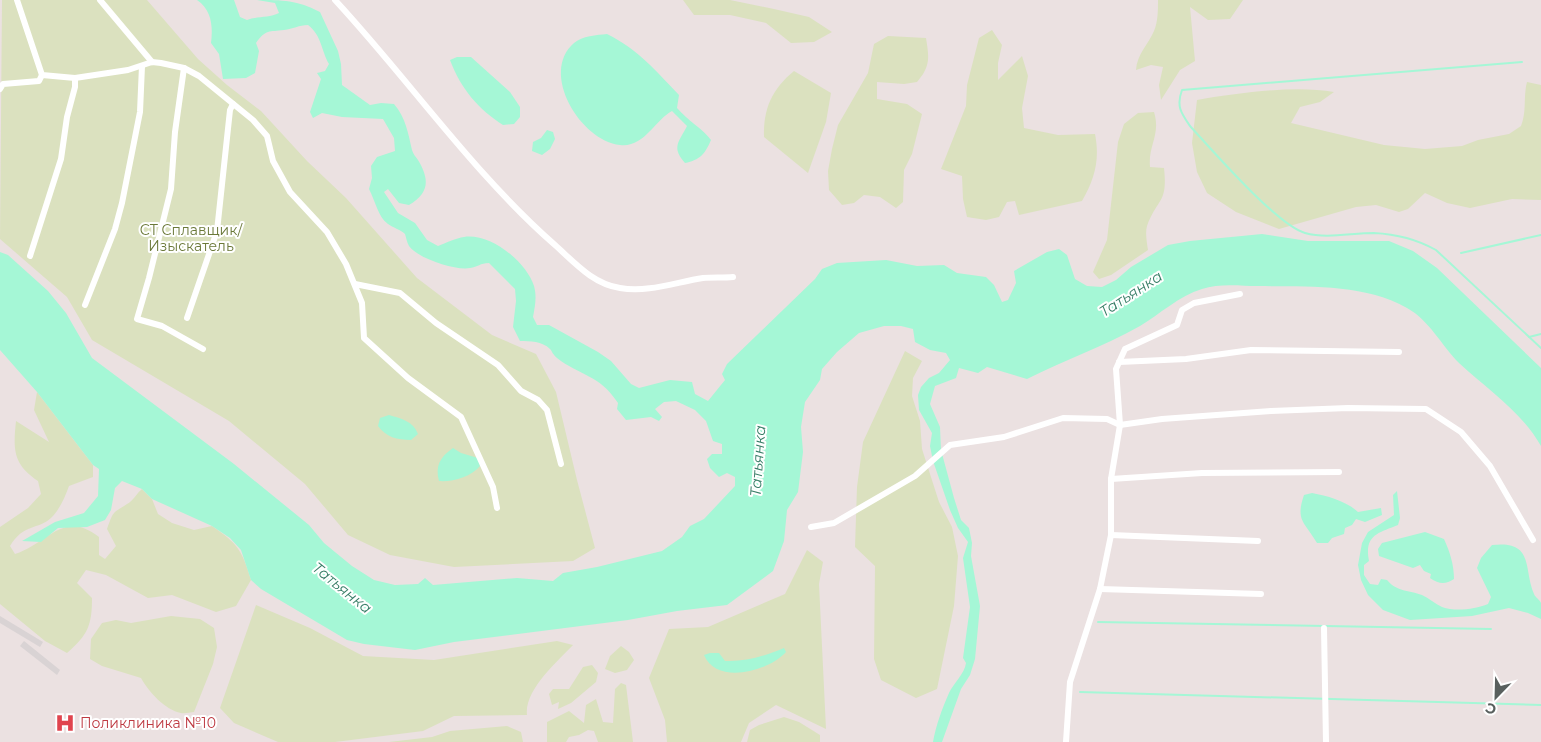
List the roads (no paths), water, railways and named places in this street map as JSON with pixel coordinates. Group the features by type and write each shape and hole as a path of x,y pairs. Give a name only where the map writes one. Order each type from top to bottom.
{"street":[{"path":"0,89 3,84 39,81 42,75 17,0"},
{"path":"100,0 152,62"},
{"path":"335,0 368,36 480,171 536,228 592,278 620,288 649,288 703,278 733,277"},
{"path":"42,75 75,78 142,66 152,62 184,68 199,76 253,120 267,136 273,161 290,192 327,232 355,284 362,303 364,338 408,378 461,417 493,487 497,508"},
{"path":"85,305 115,228 122,203 140,112 142,66"},
{"path":"184,68 175,132 171,188 149,278 136,319 162,326 203,349"},
{"path":"30,256 60,159 67,117 75,87 75,78"},
{"path":"187,318 216,231 230,110 233,104"},
{"path":"355,284 400,293 436,323 498,364 521,391 538,400 547,410 561,464"},
{"path":"1066,742 1070,682 1100,589 1111,535 1111,479 1120,425 1116,369 1125,349 1177,326 1182,310 1194,302 1240,294"},
{"path":"1119,362 1186,359 1251,350 1399,352"},
{"path":"811,527 834,523 915,476 950,445 1004,437 1063,418 1108,419 1120,425 1162,419 1270,411 1348,408 1426,409 1461,432 1490,466 1534,540"},
{"path":"1111,479 1202,473 1339,472"},
{"path":"1111,535 1258,541"},
{"path":"1100,589 1261,594"},
{"path":"1324,628 1326,742"}],"water":[{"name":"Татьянка","path":"197,0 234,0 240,17 247,20 279,13 275,3 257,0 290,2 304,5 320,12 338,51 342,85 370,105 381,103 394,104 404,120 412,151 422,167 426,186 421,196 409,205 399,203 388,189 384,192 398,213 415,223 427,240 438,246 454,239 474,237 485,239 506,251 523,267 534,286 536,298 533,317 537,325 549,325 598,352 611,361 631,384 639,388 670,380 692,382 695,394 708,401 725,380 722,374 727,364 815,279 822,269 837,263 886,260 917,266 944,265 957,273 986,277 994,285 1002,302 1008,300 1016,283 1014,271 1047,252 1059,249 1067,255 1075,279 1087,286 1102,287 1116,280 1131,267 1168,245 1190,241 1262,234 1308,241 1389,241 1413,251 1437,268 1541,368 1541,446 1533,433 1514,411 1459,363 1429,326 1415,313 1390,300 1354,290 1295,286 1230,285 1209,287 1185,296 1126,334 1027,379 987,367 978,373 959,368 956,378 935,386 930,404 940,427 941,450 954,498 961,520 969,528 972,543 971,556 980,606 975,659 970,675 961,689 942,742 933,742 938,723 949,693 966,663 963,658 970,607 963,558 968,542 958,528 950,510 933,461 930,446 932,433 919,410 918,395 921,387 929,378 939,373 950,360 946,353 930,350 915,342 913,329 901,326 884,326 859,333 837,352 822,369 820,380 805,402 801,427 803,452 798,492 787,510 784,541 773,571 727,605 677,611 628,620 454,642 415,650 347,640 261,589 251,580 241,550 230,538 212,526 152,499 142,489 122,481 115,488 111,510 105,520 87,527 58,528 41,542 22,541 55,522 84,513 98,496 99,469 93,465 37,392 0,350 0,252 8,255 48,291 66,313 92,358 234,464 309,525 324,543 352,566 374,580 395,585 418,584 425,578 433,585 517,578 553,581 563,573 597,567 662,551 682,537 690,526 704,519 735,486 735,477 727,473 719,477 710,468 707,459 712,454 722,454 722,444 713,441 706,421 695,410 676,401 664,402 655,409 662,417 659,421 651,417 626,420 617,409 618,403 604,386 565,364 543,344 532,341 520,341 513,327 516,301 515,289 489,263 473,267 456,268 437,263 413,251 407,242 405,234 385,221 379,213 369,189 372,178 371,166 377,157 395,151 394,138 383,119 342,117 322,113 313,118 310,112 321,79 317,73 325,71 329,64 319,38 313,29 308,25 265,33 256,43 259,51 255,73 246,78 223,79 219,54 211,43 212,31 209,14"},
{"path":"607,34 638,54 679,95 677,108 711,140 707,149 698,158 685,163 678,153 679,141 687,126 672,111 643,138 628,145 605,141 591,132 579,119 569,104 563,87 561,71 564,56 577,41 590,36"},
{"path":"457,57 471,57 510,92 520,107 520,117 514,124 503,125 471,97 459,80 450,60"},
{"path":"547,130 553,132 555,139 550,149 542,155 532,151 533,142 541,138"},
{"path":"389,415 410,423 418,434 411,440 388,435 378,426 380,418"},
{"path":"453,448 461,453 478,458 480,466 472,473 461,478 439,481 438,466 442,458"},
{"path":"1397,491 1400,518 1398,525 1374,536 1369,546 1369,561 1364,565 1364,575 1370,584 1378,585 1381,579 1387,580 1399,589 1422,595 1447,609 1483,606 1488,604 1491,597 1477,568 1481,558 1492,545 1506,545 1515,547 1525,558 1534,594 1541,603 1541,619 1509,608 1472,616 1410,620 1383,610 1368,595 1361,580 1358,565 1362,543 1368,532 1394,515 1393,495"},
{"path":"1312,493 1336,500 1358,512 1381,508 1382,515 1365,522 1356,519 1352,525 1345,528 1344,534 1332,538 1328,543 1317,543 1301,516 1301,504 1304,495"},
{"path":"1425,532 1444,539 1453,569 1454,579 1451,581 1445,583 1436,582 1430,578 1431,574 1424,571 1420,565 1413,568 1379,556 1378,549 1382,543"},
{"path":"784,648 786,652 768,665 744,672 731,673 720,670 711,665 704,655 719,653 725,661 740,661"}],"waterway":[{"path":"1522,62 1182,90 1179,101 1182,113 1190,126 1262,202 1293,227 1305,233 1322,236 1374,233 1390,235 1414,240 1429,246 1436,250 1541,348"},
{"path":"1461,253 1541,235"},
{"path":"1529,337 1541,334"},
{"path":"1098,622 1491,629"},
{"path":"1080,692 1541,705"}],"place":[{"name":"Поликлиника №10","path":"65,723"}],"park label":[{"name":"СТ Сплавщик/ Изыскатель","path":"191,238"}]}
